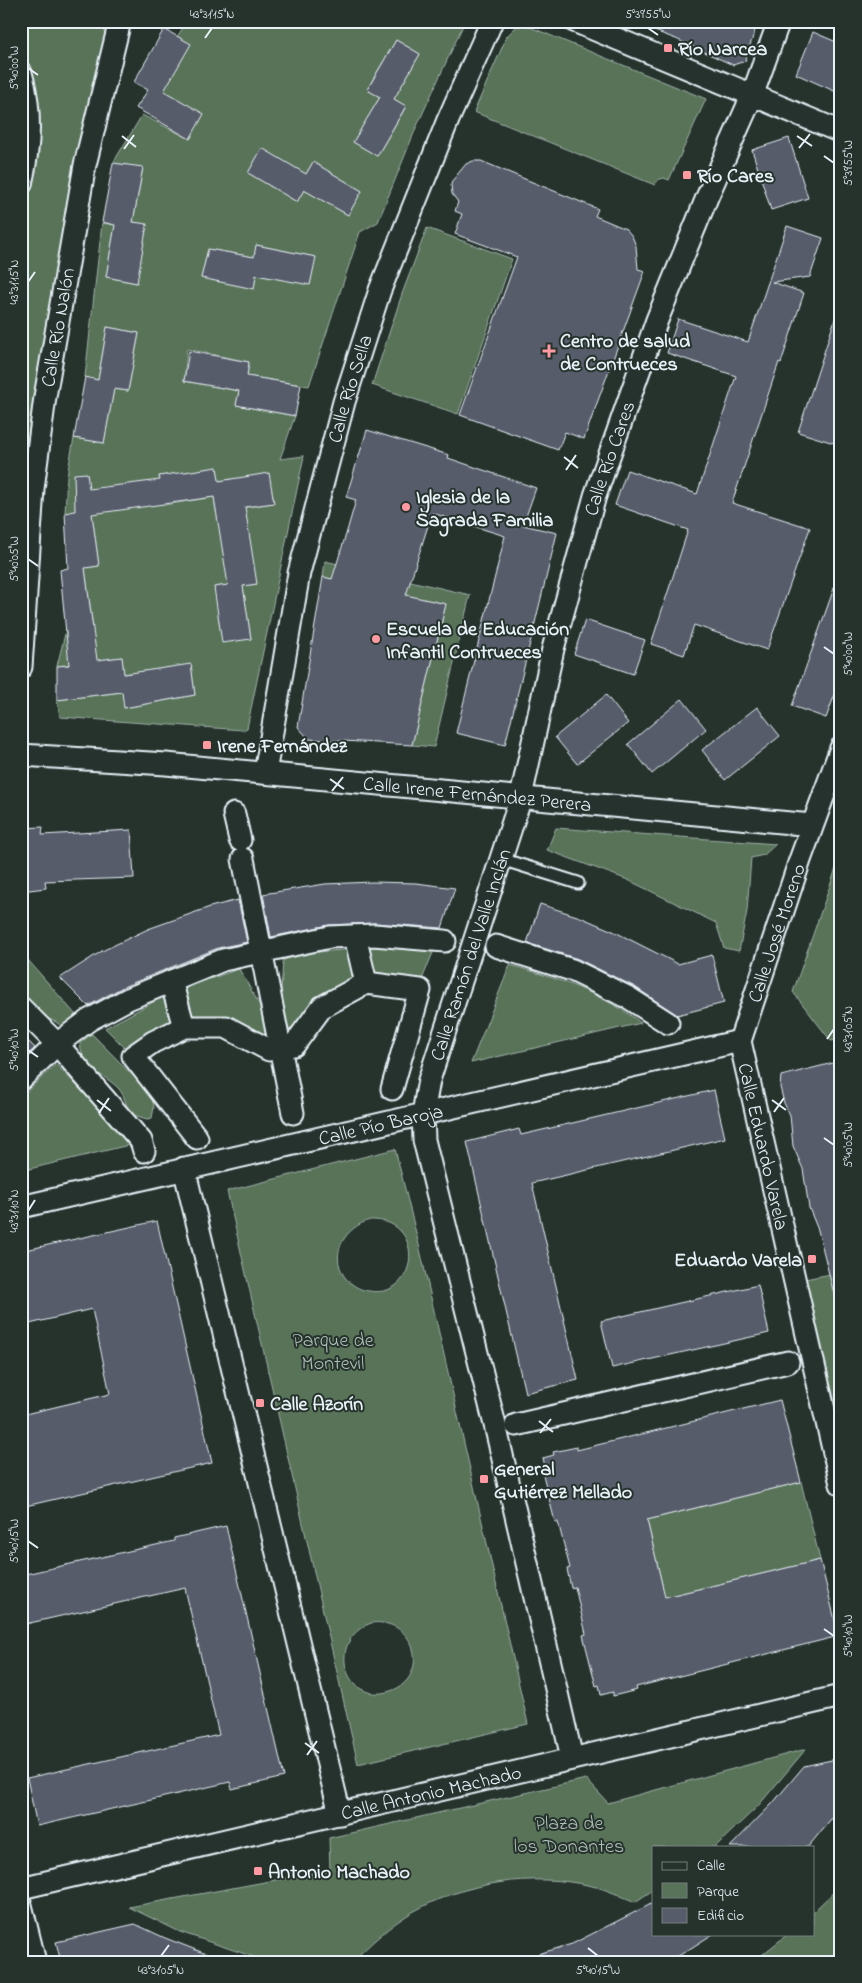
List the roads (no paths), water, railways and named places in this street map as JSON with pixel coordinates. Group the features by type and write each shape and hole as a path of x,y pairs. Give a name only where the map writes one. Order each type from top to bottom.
{"street":[{"name":"Calle Río Nalón","path":"21,667 33,489 45,397 85,165 120,21"},
{"name":"Calle Río Sella","path":"265,773 299,573 344,402 380,290 448,120 492,21"},
{"path":"574,21 841,132"},
{"name":"Calle Río Cares","path":"521,797 553,649 595,496 657,320 708,195 752,96 779,21"},
{"path":"21,73 28,95 29,140 21,184"},
{"name":"Calle José Moreno","path":"740,1041 812,824 836,777 841,748"},
{"name":"Calle Irene Fernández Perera","path":"21,755 166,764 812,824"},
{"name":"Calle Ramón del Valle Inclán","path":"521,797 429,1080 423,1114 424,1140 496,1430 572,1758"},
{"path":"234,814 282,1047 293,1113"},
{"path":"355,936 366,983"},
{"path":"21,1080 57,1044 89,1020 128,999 223,960 330,937 412,937 445,941"},
{"path":"496,946 572,970 629,998 668,1023"},
{"path":"171,981 184,1028"},
{"path":"197,1138 133,1056 153,1042 184,1028 226,1027 269,1050 294,1045 322,1007 366,983 420,990 392,1089"},
{"path":"21,1008 57,1044 141,1141 144,1152"},
{"name":"Calle Pío Baroja","path":"21,1207 740,1041"},
{"name":"Calle Eduardo Varela","path":"740,1041 841,1484"},
{"path":"184,1168 340,1814"},
{"path":"516,1425 788,1362"},
{"name":"Calle Antonio Machado","path":"21,1888 841,1696"},
{"path":"21,1905 35,1962"}],"lane":[{"path":"501,859 578,883"}],"place":[{"name":"Río Narcea","path":"668,48"},
{"name":"Río Cares","path":"687,175"},
{"name":"Centro de salud de Contrueces","path":"549,351"},
{"name":"Iglesia de la Sagrada Familia","path":"406,507"},
{"name":"Escuela de Educación Infantil Contrueces","path":"376,639"},
{"name":"Irene Fernández","path":"207,745"},
{"name":"Eduardo Varela","path":"812,1259"},
{"name":"Calle Azorín","path":"260,1403"},
{"name":"General Gutiérrez Mellado","path":"484,1479"},
{"name":"Antonio Machado","path":"258,1871"}],"park label":[{"name":"Parque de Montevil","path":"333,1350"},
{"name":"Plaza de los Donantes","path":"569,1834"}]}
